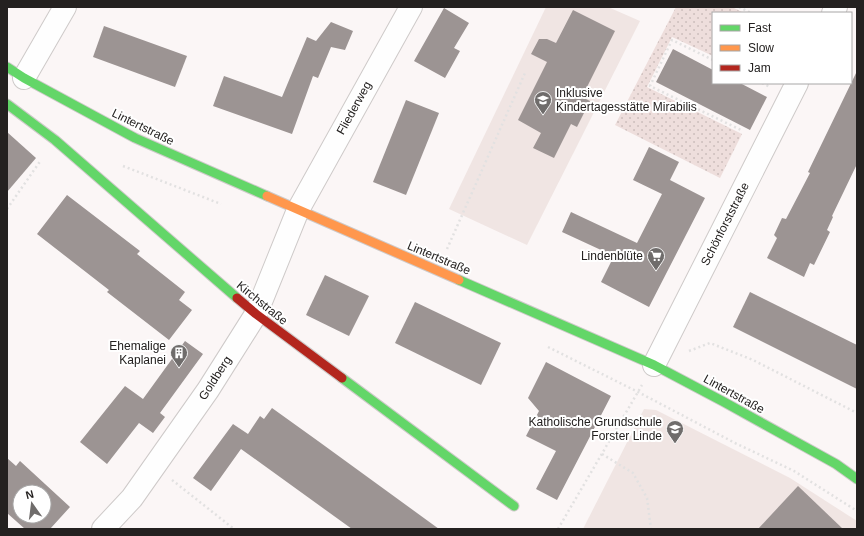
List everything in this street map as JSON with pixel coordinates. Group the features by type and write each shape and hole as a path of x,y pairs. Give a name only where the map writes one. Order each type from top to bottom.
{"main road":[{"name":"Lintertstraße","path":"16,72 136,138 654,365 836,464 857,479"},
{"name":"Kirchstraße","path":"7,104 55,140 256,314 514,506"}],"street":[{"path":"16,72 65,7"},
{"name":"Fliederweg","path":"298,210 411,7"},
{"name":"Schönforststraße","path":"654,365 796,84"},
{"name":"Goldberg","path":"103,529 132,498 155,466 208,390 256,314 298,210"}],"path":[{"path":"739,7 749,12"},
{"path":"712,60 672,40 650,86 742,130"},
{"path":"438,270 525,72"},
{"path":"7,209 55,140"},
{"path":"122,166 224,205"},
{"path":"689,351 710,343 753,360 857,413"},
{"path":"547,346 735,443 794,471 857,511"},
{"path":"558,529 654,365"},
{"path":"602,454 633,473 647,498 651,529"},
{"path":"155,466 234,529"}],"shaded area":[{"name":"Inklusive Kindertagesstätte Mirabilis","path":"546,7 608,7 640,21 527,245 449,209"},
{"path":"676,7 732,7 742,12 712,12 712,56 672,37 647,87 742,134 720,178 615,125"},
{"name":"Katholische Grundschule Forster Linde","path":"644,409 656,410 790,478 857,521 857,529 583,529"}],"building":[{"path":"444,8 469,23 454,48 460,51 445,78 414,61"},
{"path":"573,10 615,31 582,97 590,101 577,127 571,124 554,158 533,148 541,133 518,120 547,62 531,54 539,39 547,39 556,43"},
{"path":"331,22 353,31 345,50 331,47 318,78 313,76 292,134 213,106 224,76 282,97 307,37 316,41"},
{"path":"104,26 187,56 175,87 93,57"},
{"path":"673,49 712,69 712,84 742,84 767,97 750,130 656,82"},
{"path":"857,71 857,164 832,216 833,217 827,230 830,232 814,265 810,263 804,277 767,258 777,238 774,235 782,218 786,219 810,173 808,172"},
{"path":"406,100 439,113 406,195 373,182"},
{"path":"7,132 36,158 7,192"},
{"path":"649,147 679,162 670,180 705,198 649,307 601,282 614,256 562,232 571,212 637,243 662,194 633,180"},
{"path":"67,195 140,251 137,254 185,292 179,300 192,310 169,340 107,292 109,290 37,234"},
{"path":"325,275 369,296 349,336 306,315"},
{"path":"750,292 857,345 857,389 733,327"},
{"path":"415,302 501,343 481,385 395,343"},
{"path":"185,341 203,354 160,413 165,417 153,433 139,423 107,464 80,442 125,386 143,399"},
{"path":"546,362 611,396 557,500 536,489 556,451 526,436 539,411 528,398"},
{"path":"272,408 439,529 352,529 241,449 211,491 193,478 233,424 248,434 260,416 264,419"},
{"path":"7,458 16,466 20,461 45,484 12,484 12,517 7,513"},
{"path":"798,486 843,529 758,529"},
{"path":"52,490 70,507 50,529 25,529 19,524 52,524"}],"traffic: fast":[{"path":"7,67 24,78 135,138 267,196"},
{"path":"7,104 55,140 237,298"},
{"path":"459,280 654,365 836,464 857,479"},
{"path":"342,378 514,506"}],"traffic: slow":[{"path":"267,196 459,280"}],"traffic: jam":[{"path":"237,298 256,314 342,378"}],"place":[{"name":"Inklusive Kindertagesstätte Mirabilis","path":"543,115"},
{"name":"Lindenblüte","path":"656,271"},
{"name":"Ehemalige Kaplanei","path":"179,368"},
{"name":"Katholische Grundschule Forster Linde","path":"675,444"}]}
